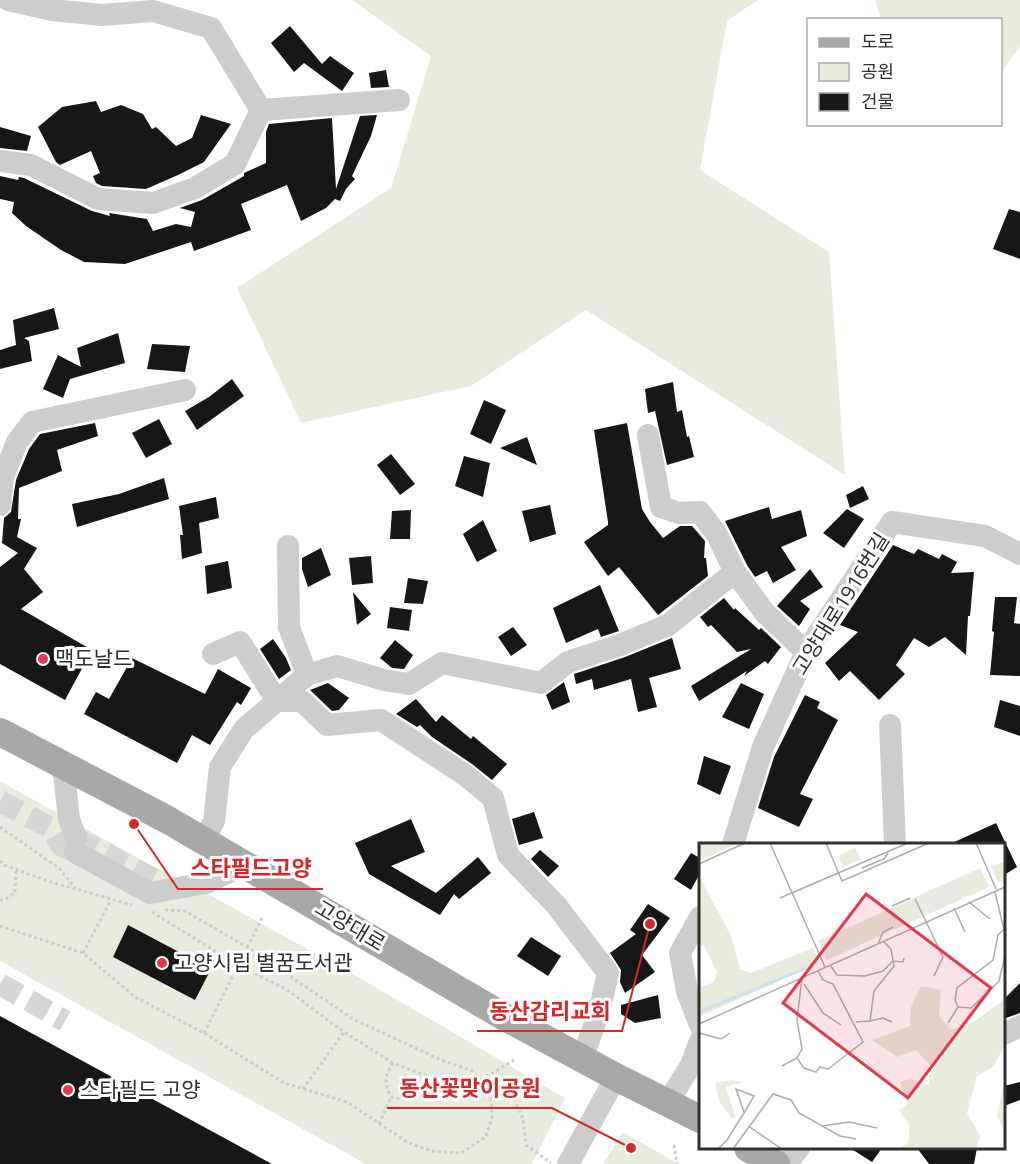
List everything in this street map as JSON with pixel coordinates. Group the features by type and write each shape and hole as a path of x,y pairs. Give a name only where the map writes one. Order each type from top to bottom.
{"main road":[{"name":"고양대로","path":"0,732 204,840 503,1016 699,1118"},
{"path":"750,1149 776,1164"}],"street":[{"path":"8,0 52,10 102,15 153,11 211,28 261,110"},
{"path":"261,110 399,100"},
{"path":"0,161 31,165 98,199 153,203 195,188 235,164 261,110"},
{"path":"0,505 3,477 17,442 32,422 185,390"},
{"path":"648,435 661,507 679,513 700,512 716,533 735,572 765,613 806,652"},
{"name":"고양대로1916번길","path":"734,843 763,747 806,652 892,522 985,536 1020,554"},
{"path":"288,546 289,627 307,675"},
{"path":"204,840 214,821 220,767 244,729 307,675 337,666 384,680 409,684 442,663 541,683 568,662 620,645 668,625 735,572"},
{"path":"213,654 240,642 277,701"},
{"path":"277,701 302,701 327,725 381,720 465,775 493,798 508,855 556,905 608,973 599,1012 582,1059"},
{"path":"890,725 895,843"},
{"path":"63,764 69,819 75,845 150,893 207,883 246,864"},
{"path":"699,919 680,953 687,992 699,1022"},
{"path":"1005,1034 1020,1026"},
{"path":"668,1102 691,1065 699,1044"},
{"path":"571,1159 616,1077"},
{"path":"786,1164 798,1149"}],"path":[{"path":"0,828 60,869 76,890"},
{"path":"0,861 4,865 76,890 139,907"},
{"path":"0,900 15,893 16,869"},
{"path":"83,953 111,900"},
{"path":"0,926 83,953 135,997 204,1034 284,1083 347,1102 407,1142 431,1151 461,1153 486,1137 492,1117 491,1092 473,1071 441,1060 353,1019 247,947 185,911 149,909 239,966 285,989 344,1032 393,1063 447,1084 491,1092 511,1093 523,1119 526,1145 553,1164"},
{"path":"204,1034 263,916"},
{"path":"303,1089 344,1032"},
{"path":"481,1080 514,1060"},
{"path":"379,1124 391,1097 386,1086 385,1074 393,1063"},
{"path":"391,1097 404,1100 414,1098 430,1077"},
{"path":"674,1145 677,1164"}],"green space":[{"path":"352,0 758,0 727,21 700,170 829,252 845,475 586,310 471,386 301,423 237,288 391,188 431,56"},
{"path":"875,0 1020,0 1020,46 1002,72 1002,18 881,18"},
{"path":"0,781 365,981 565,1098 532,1164 366,1164 0,961"},
{"path":"623,1132 677,1163 678,1164 603,1164"}],"building":[{"path":"290,26 322,64 330,56 354,73 342,91 304,63 294,72 271,43"},
{"path":"386,70 389,87 371,88 369,73"},
{"path":"96,101 101,112 121,105 143,114 152,129 156,127 176,146 192,138 201,115 231,124 204,162 178,175 146,189 102,186 96,183 93,176 100,173 91,151 60,165 56,162 38,127 62,107"},
{"path":"377,115 371,136 352,176 355,179 346,189 340,201 335,199 326,208 301,221 287,185 241,204 251,230 194,251 191,242 125,264 84,262 61,250 26,226 12,213 14,202 0,199 0,176 18,180 19,177 92,211 110,216 109,213 147,219 153,231 176,224 191,227 195,212 180,208 202,200 244,176 244,173 266,163 266,132 269,124 332,118 336,189 360,116"},
{"path":"0,127 31,136 27,151 0,148"},
{"path":"1009,209 1020,212 1020,259 993,249"},
{"path":"54,308 59,329 24,338 29,341 32,361 0,369 0,350 16,345 13,320"},
{"path":"118,333 125,363 70,379 63,398 43,389 58,355 81,367 77,348"},
{"path":"152,344 190,346 185,372 147,369"},
{"path":"232,379 244,396 197,430 185,411 209,397"},
{"path":"673,382 677,412 682,410 687,437 689,436 694,457 667,465 655,411 648,413 645,389"},
{"path":"484,400 506,410 491,444 470,434"},
{"path":"159,419 172,444 146,458 132,433"},
{"path":"95,423 98,436 57,450 62,471 19,488 18,519 21,519 17,537 37,548 24,569 43,592 21,609 92,650 65,700 0,664 0,567 18,553 2,543 4,518 11,512 16,480 29,449 40,434"},
{"path":"627,423 642,509 650,522 663,538 680,526 692,526 705,541 704,558 706,558 708,576 658,615 619,567 608,576 584,542 608,525 594,430"},
{"path":"527,437 537,465 500,448"},
{"path":"391,454 415,484 400,495 377,465"},
{"path":"464,456 490,463 483,497 455,486"},
{"path":"164,478 169,499 77,527 72,504 119,494"},
{"path":"863,486 869,499 850,508 846,495"},
{"path":"216,497 219,518 199,523 202,553 182,559 180,535 183,535 179,506"},
{"path":"550,505 556,534 530,542 522,511"},
{"path":"769,507 772,519 801,510 807,536 781,547 796,570 773,583 767,571 755,577 725,521"},
{"path":"847,509 864,519 844,548 823,533"},
{"path":"411,510 410,539 390,539 392,511"},
{"path":"483,520 497,551 477,562 463,534"},
{"path":"893,545 914,554 918,549 939,559 942,554 957,562 951,573 974,572 966,655 945,637 929,647 914,638 896,665 905,674 879,700 850,671 839,681 825,663 858,632 840,625"},
{"path":"321,548 331,575 308,587 302,569 302,558"},
{"path":"371,556 373,583 352,585 349,558"},
{"path":"228,561 232,588 207,594 205,566"},
{"path":"810,569 823,587 800,601 810,609 799,626 777,606"},
{"path":"408,578 428,581 423,604 404,603"},
{"path":"600,585 619,631 601,637 598,629 566,643 553,608"},
{"path":"353,592 371,614 357,625"},
{"path":"995,597 1017,597 1014,623 1020,624 1020,676 990,675"},
{"path":"724,598 734,610 735,608 759,630 761,628 781,647 768,664 765,661 744,676 747,671 699,701 691,686 751,649 737,652 700,617"},
{"path":"390,607 412,610 409,631 387,628"},
{"path":"513,627 527,645 511,656 498,637"},
{"path":"672,638 681,669 649,678 657,707 638,712 631,679 594,690 592,679 576,684 574,674"},
{"path":"273,639 291,670 279,679 260,649"},
{"path":"395,640 413,655 404,669 392,668 380,658"},
{"path":"132,658 205,694 218,669 251,688 241,705 237,702 210,745 192,735 177,763 84,714 96,692 109,699"},
{"path":"564,682 570,702 552,710 546,695"},
{"path":"328,683 349,698 339,710 332,711 310,690"},
{"path":"741,683 764,694 749,729 722,717"},
{"path":"805,695 820,702 817,708 838,720 800,794 813,799 799,827 758,808 774,757"},
{"path":"416,699 436,722 442,715 471,739 473,736 507,764 492,780 432,737 420,725 417,727 396,714"},
{"path":"1000,700 1020,706 1020,736 994,727"},
{"path":"704,756 731,766 720,795 697,784"},
{"path":"534,812 543,838 519,845 512,819"},
{"path":"411,819 425,852 391,866 436,893 478,857 491,873 459,899 454,894 440,915 369,874 355,843"},
{"path":"996,823 1017,867 1005,874 1005,843 952,843"},
{"path":"540,850 559,866 548,877 531,859"},
{"path":"691,853 699,857 699,875 691,890 674,879"},
{"path":"648,904 670,918 642,955 655,972 625,993 620,982 621,970 610,953 636,934 630,930"},
{"name":"고양시립 별꿈도서관","path":"128,925 211,969 195,1000 113,957"},
{"path":"531,937 561,956 548,976 517,956"},
{"path":"1020,983 1020,1013 1006,1018 1005,998"},
{"path":"658,995 661,1018 635,1023 621,1014 621,1005"},
{"name":"스타필드 고양","path":"0,1016 272,1164 0,1164"},
{"path":"1020,1082 1020,1100 1005,1106 1005,1086"},
{"path":"852,1149 881,1149 872,1162"},
{"path":"918,1149 977,1149 974,1164 929,1164"}],"tunnel":[{"path":"0,801 51,828 62,846 75,852"},
{"path":"76,838 153,879"},
{"path":"0,984 65,1021"}],"place":[{"name":"맥도날드","path":"43,659"},
{"name":"스타필드고양","path":"134,824"},
{"name":"동산감리교회","path":"650,924"},
{"name":"고양시립 별꿈도서관","path":"162,963"},
{"name":"스타필드 고양","path":"68,1090"},
{"name":"동산꽃맞이공원","path":"631,1148"}]}
